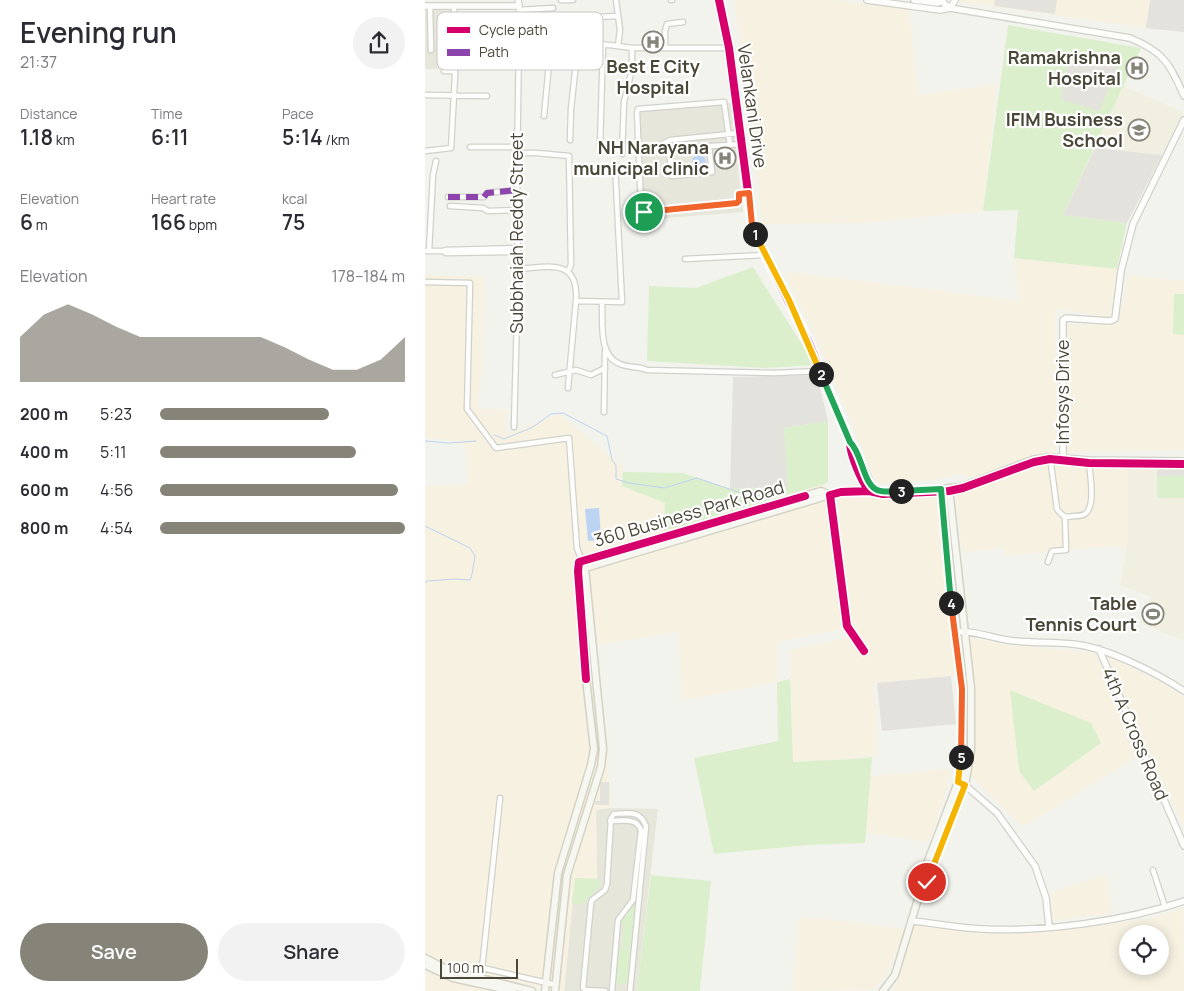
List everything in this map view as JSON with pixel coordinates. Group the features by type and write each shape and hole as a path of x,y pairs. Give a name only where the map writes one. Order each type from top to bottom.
{"main road":[{"path":"921,889 927,882 965,785 971,750 971,688 949,490"},
{"name":"360 Business Park Road","path":"545,991 558,873 591,765 594,749 586,679 578,572 579,563 821,491 831,494"},
{"path":"883,991 895,975 921,889 921,879 958,782 962,749 962,689 954,632 941,491"},
{"name":"360 Business Park Road","path":"555,988 567,875 601,768 603,749 585,568 831,494"},
{"path":"425,958 449,970 533,991"},
{"path":"425,965 453,978 513,991"}],"street":[{"path":"561,0 573,0"},
{"path":"616,0 620,30 618,46"},
{"name":"Velankani Drive","path":"719,0 729,48 753,230 789,300 850,442 850,448 864,483 869,490"},
{"path":"867,0 940,10 953,4"},
{"path":"914,0 938,3 942,1 1130,38 1155,50 1168,62 1184,96"},
{"path":"431,50 431,4 518,5 553,8"},
{"path":"603,17 618,16"},
{"path":"665,48 667,24 683,22"},
{"path":"603,44 632,48 729,48"},
{"path":"622,154 624,102 632,68 632,48"},
{"name":"Subbhaiah Reddy Street","path":"514,427 518,269 519,70"},
{"path":"544,116 548,70"},
{"path":"570,140 576,70"},
{"path":"600,146 602,70"},
{"path":"425,150 451,148 455,71 444,71"},
{"path":"425,95 487,96"},
{"path":"730,145 724,102 638,108 641,208 646,213 737,203 739,201 739,194 749,193"},
{"name":"Infosys Drive","path":"1063,458 1063,320 1066,318 1110,321 1115,319 1121,271 1133,224 1184,120"},
{"path":"658,146 670,140 740,134"},
{"path":"696,137 697,147"},
{"path":"639,147 658,146 669,149 741,144"},
{"path":"471,147 518,146"},
{"path":"669,149 672,176 712,172 709,146"},
{"path":"517,153 569,156 571,265 568,271"},
{"path":"436,161 433,175 427,251 517,250"},
{"path":"576,301 622,302 615,164"},
{"path":"449,197 484,196 487,192 517,190"},
{"path":"450,206 488,210 517,210"},
{"path":"685,259 765,255"},
{"path":"518,269 551,267 568,271 575,282 577,289 568,388"},
{"path":"425,282 469,283 467,409 496,448 569,438 577,548 585,568"},
{"path":"602,303 605,350 604,412"},
{"path":"605,350 617,363 638,366 647,370 774,373 820,371"},
{"path":"555,375 576,370 591,375 605,368"},
{"path":"850,442 855,447 874,488 883,492 941,491 963,488 1050,458 1184,463"},
{"path":"1050,458 1057,509 1061,515 1065,516 1084,515 1090,509 1089,462"},
{"path":"1063,458 1089,462 1184,463"},
{"path":"854,491 863,487 864,483"},
{"path":"864,651 847,626 831,494 869,490 883,494 910,492"},
{"path":"1048,562 1052,551 1066,550 1065,516"},
{"path":"954,632 965,631 1007,640 1064,643 1099,649 1164,677 1184,691"},
{"name":"4th A Cross Road","path":"1099,649 1184,846"},
{"path":"958,782 965,785 997,813 1035,866 1045,898 1049,927"},
{"path":"481,978 500,798"},
{"path":"605,991 586,990 583,988 591,902 605,890 607,884 610,821 612,816 617,814 636,814 644,820 646,826 630,991"},
{"path":"610,821 635,822 641,830 633,900 618,920 612,991"},
{"path":"1153,870 1165,907"},
{"path":"911,921 983,929 1049,927 1108,920 1149,912 1184,902"},
{"path":"483,968 546,983 555,988"}],"shaded area":[{"path":"734,0 836,0 909,9 918,95 997,84 983,211 864,223 762,224 751,120"},
{"path":"959,0 1150,0 1146,28 959,2"},
{"path":"995,0 1057,0 1055,14 994,6"},
{"path":"1150,0 1184,0 1184,32 1146,28"},
{"path":"425,8 453,10 453,12 437,12 437,69 425,69"},
{"path":"1070,52 1121,61 1099,111 1061,99"},
{"name":"IFIM Business School","path":"1123,86 1183,112 1162,155 1095,148"},
{"path":"731,103 743,212 642,220 637,109"},
{"path":"1095,148 1162,155 1127,223 1063,215"},
{"path":"1014,258 1117,269 1110,318 1055,308 1056,453 1034,455 974,478 961,474 935,480 879,484 875,480 818,343 784,271 1019,301"},
{"path":"425,275 484,277 482,370 477,408 507,410 505,434 559,414 623,466 622,486 665,503 664,531 824,484 844,629 778,642 777,682 682,701 678,632 597,645 607,741 611,808 596,810 597,879 575,878 564,991 554,991 446,965 425,952 425,486 468,484 466,446 444,439 425,438"},
{"path":"1129,275 1184,281 1184,450 1067,453 1067,324 1118,324"},
{"path":"817,375 828,421 784,428 789,487 730,489 733,377"},
{"path":"1049,463 1127,467 1127,547 1097,547 1005,556 1004,548 962,552 956,493 1034,465"},
{"path":"1127,467 1184,467 1184,641 1140,623 1151,597 1120,585 1127,547"},
{"path":"1157,467 1184,468 1184,476 1157,476"},
{"path":"937,494 945,593 957,675 874,683 878,755 852,759 793,762 790,650 859,635 852,624 837,498 887,498"},
{"path":"970,637 1007,645 1095,653 1140,755 1023,827 971,776 974,753 975,694"},
{"path":"1103,653 1168,686 1184,698 1184,827"},
{"path":"951,676 956,724 882,731 877,683"},
{"path":"951,769 930,842 866,833 870,776"},
{"path":"600,782 609,782 609,805 595,805 595,801 600,801"},
{"path":"596,809 658,809 637,991 564,991 575,878 597,878"},
{"path":"1106,874 1112,913 1053,921 1049,893"},
{"path":"1183,908 1184,991 892,991 899,979 914,925 992,934 1146,920"},
{"path":"799,917 905,929 887,974 873,990 793,991"},
{"path":"425,971 427,974 434,974 445,980 497,991 425,991"}],"green space":[{"path":"1008,25 1141,48 1063,215 1127,223 1117,269 1014,258 1018,210 983,211"},
{"path":"753,267 815,365 765,368 647,361 649,286 696,288"},
{"path":"1174,294 1184,294 1184,335 1173,334"},
{"path":"828,421 828,482 824,484 664,531 665,503 622,486 623,472 683,473 730,489 788,487 784,428"},
{"path":"1157,476 1184,476 1184,498 1157,498"},
{"path":"790,679 793,762 872,757 865,843 808,845 714,854 694,758 778,741 777,682"},
{"path":"1010,690 1091,723 1101,743 1034,791 1019,771"},
{"path":"651,875 711,881 700,991 637,991"},
{"path":"575,878 597,879 602,885 582,904 572,904"},
{"path":"637,901 632,947 622,946 624,924 619,923"},
{"path":"617,947 632,948 629,984 614,983"}],"water":[{"path":"696,155 702,155 706,162 702,169 696,169 692,165 692,159"},
{"path":"599,508 601,540 588,541 585,509"}],"waterway":[{"path":"494,435 504,439 533,427 551,414 563,413 607,436 612,460 616,465 616,479 629,483 664,488 697,478 747,495 760,496"},
{"path":"425,441 449,443 476,441"},
{"path":"425,526 470,548 475,556 470,580 455,579 427,581 425,583"}],"marked path":[{"path":"448,197 484,197 487,193 517,190"}],"cycle path":[{"path":"719,0 729,48 753,230 809,343 850,442 857,467 869,491"},
{"path":"864,651 847,626 830,495 841,492 869,491 883,494 949,491 963,488 1034,462 1050,459 1089,463 1184,464"},
{"path":"586,679 578,571 579,562 805,496"}],"place":[{"name":"Best E City Hospital","path":"653,42"},
{"name":"Ramakrishna Hospital","path":"1137,68"},
{"name":"IFIM Business School","path":"1139,130"},
{"name":"NH Narayana municipal clinic","path":"725,158"},
{"name":"Table Tennis Court","path":"1153,614"}],"route":[{"path":"644,212 737,203 739,201 739,194 749,193 753,230 807,338 850,442 855,447 871,484 874,488 883,492 941,489 950,594 962,689 962,749 958,782 965,785 927,882"}]}
